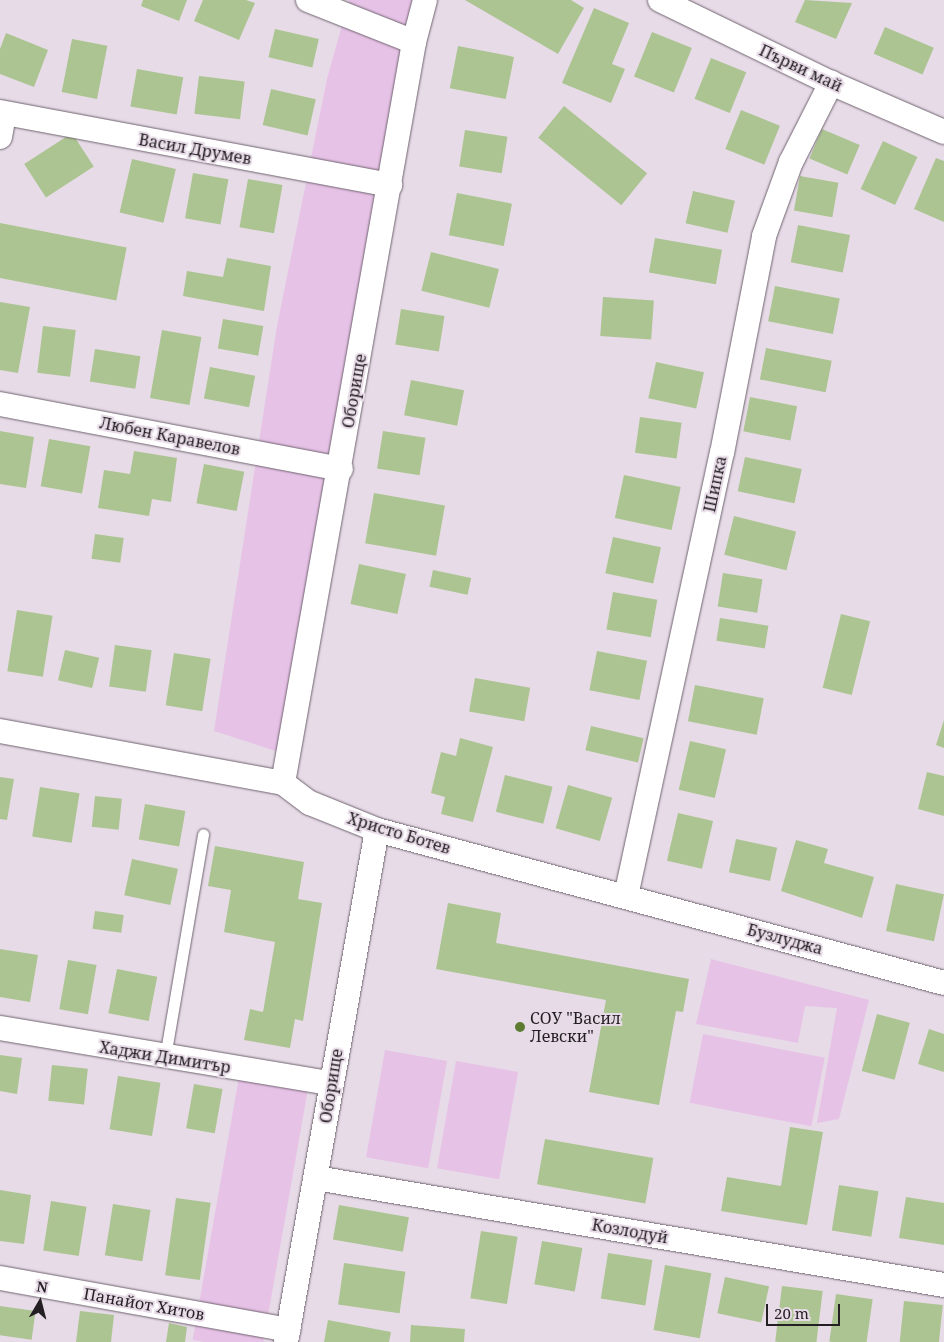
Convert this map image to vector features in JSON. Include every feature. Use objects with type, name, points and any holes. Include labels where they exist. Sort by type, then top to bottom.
[{"type":"street","points":[[308,0],[414,42]]},
{"type":"street","name":"Оборище","points":[[283,783],[414,42],[425,0]]},
{"type":"street","name":"Първи май","points":[[660,0],[831,83],[944,132]]},
{"type":"street","name":"Шипка","points":[[626,896],[722,453],[764,236],[791,162],[831,83]]},
{"type":"street","name":"Васил Друмев","points":[[1,121],[390,185]]},
{"type":"street","name":"Любен Каравелов","points":[[0,404],[340,468]]},
{"type":"street","name":"Христо Ботев","points":[[0,731],[283,783],[310,803],[377,830],[626,896]]},
{"type":"street","name":"Оборище","points":[[287,1336],[316,1178],[330,1083],[377,830]]},
{"type":"street","name":"Бузлуджа","points":[[626,896],[944,983]]},
{"type":"street","name":"Хаджи Димитър","points":[[0,1028],[330,1083]]},
{"type":"street","name":"Козлодуй","points":[[316,1178],[944,1285]]},
{"type":"street","name":"Панайот Хитов","points":[[0,1278],[287,1336]]},
{"type":"lane","points":[[165,1057],[203,834]]},
{"type":"shaded area","points":[[349,0],[430,0],[288,755],[214,731],[277,326],[327,79]]},
{"type":"shaded area","points":[[711,959],[869,1000],[839,1119],[817,1123],[837,1008],[805,1006],[798,1043],[696,1024]]},
{"type":"shaded area","points":[[703,1034],[825,1058],[811,1126],[690,1103]]},
{"type":"shaded area","points":[[385,1050],[447,1061],[428,1168],[366,1157]]},
{"type":"shaded area","points":[[456,1061],[518,1072],[499,1179],[437,1168]]},
{"type":"shaded area","points":[[239,1077],[308,1089],[263,1342],[204,1342],[193,1340]]},
{"type":"building","points":[[143,0],[187,0],[179,21],[141,6]]},
{"type":"building","points":[[203,0],[246,0],[255,3],[239,40],[194,21]]},
{"type":"building","points":[[465,0],[571,0],[584,8],[558,54]]},
{"type":"building","points":[[805,0],[852,3],[836,39],[795,22]]},
{"type":"building","points":[[594,8],[629,23],[612,64],[625,69],[611,103],[562,83]]},
{"type":"building","points":[[885,27],[934,48],[922,74],[874,54]]},
{"type":"building","points":[[275,29],[319,39],[312,67],[268,57]]},
{"type":"building","points":[[652,32],[692,48],[674,93],[634,77]]},
{"type":"building","points":[[6,33],[48,50],[34,87],[0,74],[0,49]]},
{"type":"building","points":[[72,39],[107,46],[97,99],[62,92]]},
{"type":"building","points":[[458,46],[514,57],[506,99],[450,88]]},
{"type":"building","points":[[711,58],[746,72],[730,113],[695,99]]},
{"type":"building","points":[[137,69],[183,77],[177,115],[130,106]]},
{"type":"building","points":[[199,76],[245,82],[240,119],[194,114]]},
{"type":"building","points":[[271,89],[316,99],[307,135],[263,125]]},
{"type":"building","points":[[564,106],[647,173],[621,205],[538,138]]},
{"type":"building","points":[[741,110],[780,126],[764,165],[725,149]]},
{"type":"building","points":[[822,129],[860,145],[847,174],[809,158]]},
{"type":"building","points":[[465,130],[507,137],[502,173],[459,167]]},
{"type":"building","points":[[72,133],[94,167],[46,198],[24,164]]},
{"type":"building","points":[[883,141],[917,157],[895,205],[861,189]]},
{"type":"building","points":[[936,158],[944,161],[944,222],[914,209]]},
{"type":"building","points":[[132,159],[176,169],[163,223],[120,213]]},
{"type":"building","points":[[193,173],[228,179],[220,225],[185,218]]},
{"type":"building","points":[[800,176],[838,183],[832,217],[794,210]]},
{"type":"building","points":[[248,179],[282,185],[274,233],[239,227]]},
{"type":"building","points":[[693,191],[735,201],[727,233],[686,223]]},
{"type":"building","points":[[457,193],[512,204],[504,246],[449,235]]},
{"type":"building","points":[[0,223],[127,248],[116,301],[0,278]]},
{"type":"building","points":[[798,225],[850,235],[843,272],[791,262]]},
{"type":"building","points":[[655,238],[722,250],[716,284],[649,272]]},
{"type":"building","points":[[431,252],[499,269],[489,308],[421,291]]},
{"type":"building","points":[[227,258],[271,266],[264,311],[183,296],[187,271],[223,277]]},
{"type":"building","points":[[775,286],[840,299],[833,334],[768,321]]},
{"type":"building","points":[[603,297],[654,301],[651,339],[600,336]]},
{"type":"building","points":[[0,302],[30,307],[18,373],[0,370]]},
{"type":"building","points":[[401,309],[444,316],[439,351],[395,345]]},
{"type":"building","points":[[223,319],[263,326],[258,356],[218,349]]},
{"type":"building","points":[[43,326],[76,330],[70,377],[37,373]]},
{"type":"building","points":[[162,330],[201,337],[189,405],[150,398]]},
{"type":"building","points":[[766,348],[832,361],[826,392],[760,379]]},
{"type":"building","points":[[95,349],[140,356],[135,389],[90,382]]},
{"type":"building","points":[[656,362],[704,372],[696,408],[648,398]]},
{"type":"building","points":[[210,367],[255,376],[249,407],[204,398]]},
{"type":"building","points":[[411,380],[464,390],[457,426],[404,415]]},
{"type":"building","points":[[750,397],[797,406],[790,441],[743,431]]},
{"type":"building","points":[[640,417],[682,423],[677,458],[635,453]]},
{"type":"building","points":[[0,431],[34,437],[26,488],[0,484]]},
{"type":"building","points":[[383,431],[425,438],[420,475],[377,469]]},
{"type":"building","points":[[49,439],[90,446],[82,494],[41,486]]},
{"type":"building","points":[[134,451],[177,458],[171,502],[152,499],[149,516],[98,508],[104,470],[130,474]]},
{"type":"building","points":[[745,457],[802,469],[794,503],[738,491]]},
{"type":"building","points":[[204,464],[244,472],[237,511],[196,503]]},
{"type":"building","points":[[624,475],[681,487],[672,530],[615,518]]},
{"type":"building","points":[[374,493],[445,506],[436,556],[365,543]]},
{"type":"building","points":[[734,516],[796,531],[786,570],[724,555]]},
{"type":"building","points":[[95,534],[124,538],[120,563],[92,559]]},
{"type":"building","points":[[613,537],[661,547],[653,583],[605,573]]},
{"type":"building","points":[[359,564],[406,574],[397,614],[350,604]]},
{"type":"building","points":[[433,570],[471,578],[468,595],[429,587]]},
{"type":"building","points":[[723,573],[763,579],[757,613],[718,607]]},
{"type":"building","points":[[613,592],[657,600],[651,637],[606,629]]},
{"type":"building","points":[[17,610],[53,616],[43,677],[7,671]]},
{"type":"building","points":[[841,614],[870,621],[852,695],[823,688]]},
{"type":"building","points":[[720,618],[768,626],[765,648],[716,641]]},
{"type":"building","points":[[115,645],[152,650],[146,692],[109,687]]},
{"type":"building","points":[[65,650],[99,658],[92,688],[58,680]]},
{"type":"building","points":[[597,651],[647,661],[639,700],[589,690]]},
{"type":"building","points":[[174,653],[211,659],[202,711],[166,705]]},
{"type":"building","points":[[475,678],[530,688],[524,721],[469,711]]},
{"type":"building","points":[[695,685],[764,698],[757,735],[688,721]]},
{"type":"building","points":[[944,720],[944,748],[936,745]]},
{"type":"building","points":[[591,726],[644,738],[638,763],[585,750]]},
{"type":"building","points":[[460,738],[493,747],[473,822],[441,814],[445,797],[431,793],[441,752],[456,756]]},
{"type":"building","points":[[690,741],[726,749],[715,798],[679,790]]},
{"type":"building","points":[[927,772],[944,776],[944,816],[918,809]]},
{"type":"building","points":[[505,775],[553,787],[543,824],[496,812]]},
{"type":"building","points":[[0,777],[14,779],[7,820],[0,819]]},
{"type":"building","points":[[568,785],[612,798],[600,841],[556,828]]},
{"type":"building","points":[[40,787],[80,793],[72,843],[32,836]]},
{"type":"building","points":[[95,796],[122,799],[119,830],[92,827]]},
{"type":"building","points":[[145,804],[185,811],[179,847],[139,839]]},
{"type":"building","points":[[678,813],[713,821],[702,869],[667,861]]},
{"type":"building","points":[[736,839],[777,848],[770,881],[729,872]]},
{"type":"building","points":[[796,840],[828,849],[824,863],[874,877],[862,918],[781,891]]},
{"type":"building","points":[[215,846],[304,862],[298,899],[322,903],[303,1021],[295,1019],[290,1048],[244,1040],[250,1009],[263,1012],[275,942],[224,932],[231,890],[208,886]]},
{"type":"building","points":[[132,859],[178,869],[170,905],[124,895]]},
{"type":"building","points":[[896,884],[944,894],[934,941],[886,931]]},
{"type":"building","points":[[448,903],[501,913],[496,943],[689,979],[683,1012],[676,1011],[659,1105],[589,1092],[606,1000],[436,969]]},
{"type":"building","points":[[95,911],[124,915],[121,933],[92,929]]},
{"type":"building","points":[[0,949],[38,955],[30,1002],[0,997]]},
{"type":"building","points":[[68,960],[97,965],[88,1014],[59,1009]]},
{"type":"building","points":[[117,969],[157,977],[149,1021],[108,1013]]},
{"type":"building","points":[[877,1014],[910,1023],[895,1080],[862,1071]]},
{"type":"building","points":[[929,1029],[944,1034],[944,1072],[918,1064]]},
{"type":"building","points":[[0,1055],[22,1058],[17,1094],[0,1091]]},
{"type":"building","points":[[52,1065],[88,1069],[84,1105],[48,1101]]},
{"type":"building","points":[[118,1076],[160,1083],[152,1136],[110,1129]]},
{"type":"building","points":[[194,1084],[223,1089],[215,1133],[186,1128]]},
{"type":"building","points":[[790,1127],[823,1132],[807,1225],[721,1211],[727,1177],[781,1186]]},
{"type":"building","points":[[545,1139],[653,1158],[645,1203],[537,1184]]},
{"type":"building","points":[[839,1185],[879,1191],[871,1237],[832,1230]]},
{"type":"building","points":[[0,1190],[31,1195],[24,1244],[0,1241]]},
{"type":"building","points":[[906,1197],[944,1203],[944,1245],[899,1238]]},
{"type":"building","points":[[176,1198],[211,1203],[200,1280],[165,1275]]},
{"type":"building","points":[[51,1201],[87,1207],[79,1256],[43,1250]]},
{"type":"building","points":[[113,1204],[151,1210],[142,1261],[105,1255]]},
{"type":"building","points":[[339,1205],[409,1217],[403,1252],[333,1239]]},
{"type":"building","points":[[481,1231],[518,1237],[507,1304],[470,1298]]},
{"type":"building","points":[[542,1241],[582,1248],[575,1291],[534,1284]]},
{"type":"building","points":[[608,1253],[652,1260],[645,1305],[601,1298]]},
{"type":"building","points":[[344,1263],[405,1272],[400,1313],[338,1305]]},
{"type":"building","points":[[665,1265],[711,1273],[700,1338],[654,1330]]},
{"type":"building","points":[[725,1277],[769,1286],[761,1323],[717,1313]]},
{"type":"building","points":[[782,1286],[823,1291],[816,1342],[775,1342]]},
{"type":"building","points":[[836,1294],[873,1299],[867,1342],[829,1342]]},
{"type":"building","points":[[904,1301],[943,1305],[939,1342],[900,1342]]},
{"type":"building","points":[[0,1306],[36,1311],[32,1340],[0,1335]]},
{"type":"building","points":[[80,1311],[114,1315],[111,1342],[76,1342]]},
{"type":"building","points":[[328,1320],[391,1332],[389,1342],[324,1342]]},
{"type":"building","points":[[169,1323],[187,1327],[185,1342],[166,1342]]},
{"type":"building","points":[[411,1325],[465,1329],[464,1342],[410,1342]]},
{"type":"place","name":"СОУ \"Васил Левски\"","points":[[520,1027]]}]
